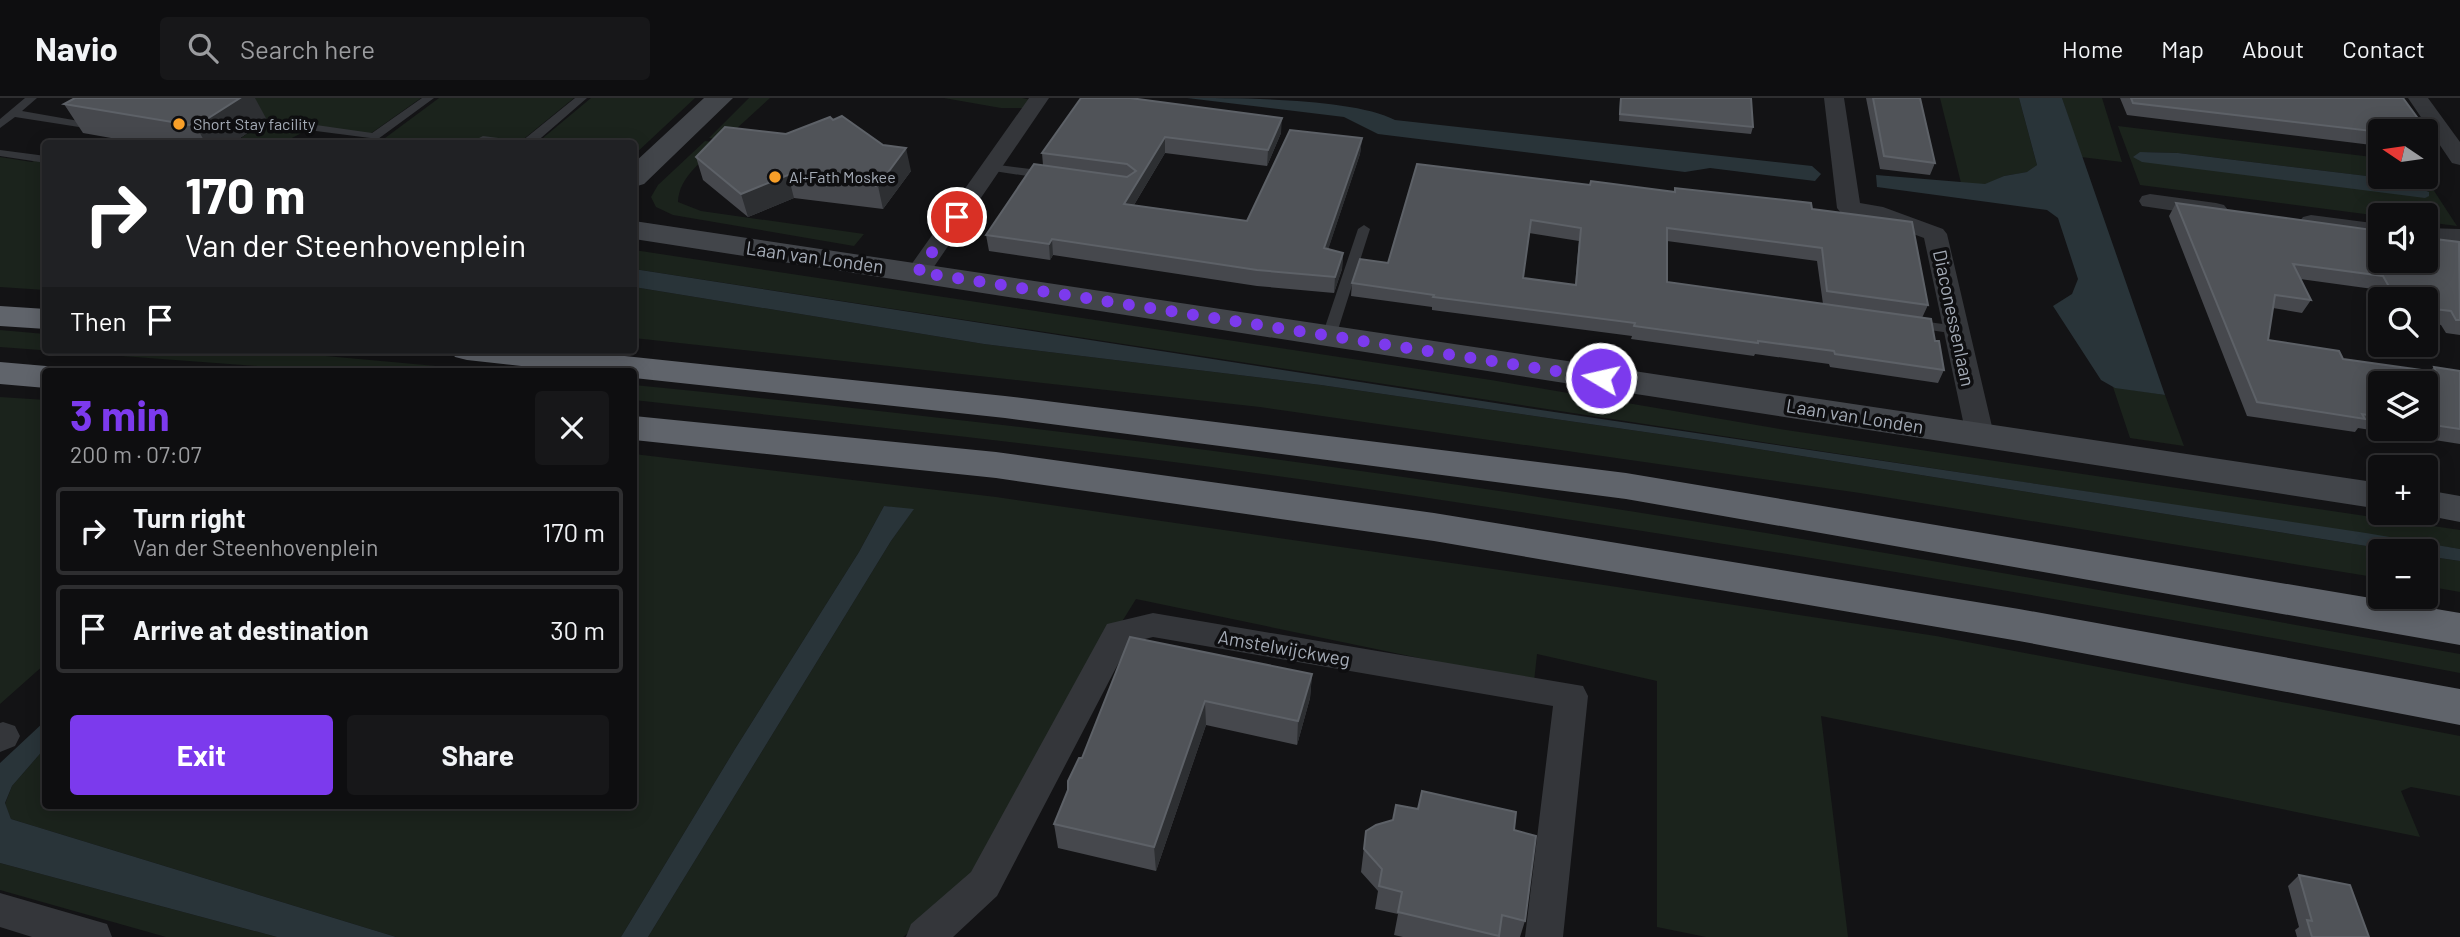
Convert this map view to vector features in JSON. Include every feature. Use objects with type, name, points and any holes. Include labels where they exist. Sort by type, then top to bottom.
[{"type":"highway","points":[[0,316],[42,319]]},
{"type":"highway","points":[[505,354],[1006,407],[1626,486],[2460,629]]},
{"type":"highway","points":[[0,373],[42,377]]},
{"type":"highway","points":[[637,428],[996,465],[1434,527],[2019,625],[2460,707]]},
{"type":"street","points":[[637,175],[720,98]]},
{"type":"street","points":[[918,272],[1039,98]]},
{"type":"street","name":"Diaconessenlaan","points":[[1834,98],[1849,208],[1875,212],[1935,234],[1980,435]]},
{"type":"street","points":[[2418,98],[2460,158]]},
{"type":"street","points":[[2150,201],[2238,213]]},
{"type":"street","points":[[2287,219],[2368,229]]},
{"type":"street","name":"Laan van Londen","points":[[637,230],[2368,494]]},
{"type":"street","points":[[2438,235],[2460,236]]},
{"type":"street","points":[[2438,505],[2460,509]]},
{"type":"street","name":"Amstelwijckweg","points":[[925,937],[984,884],[1118,633],[1153,625],[1571,696],[1544,937]]},
{"type":"street","points":[[0,910],[93,937]]},
{"type":"lane","points":[[0,125],[32,98]]},
{"type":"lane","points":[[316,128],[374,137],[429,98]]},
{"type":"lane","points":[[531,140],[582,98]]},
{"type":"lane","points":[[13,113],[79,124]]},
{"type":"lane","points":[[483,139],[490,140]]},
{"type":"lane","points":[[0,153],[42,159]]},
{"type":"lane","points":[[991,168],[1065,178]]},
{"type":"lane","points":[[1329,336],[1364,229]]},
{"type":"lane","points":[[1902,322],[1956,330]]},
{"type":"shaded area","points":[[179,98],[421,98],[370,134],[315,126],[290,139],[297,140],[238,140],[266,120]]},
{"type":"shaded area","points":[[439,98],[574,98],[522,140],[382,140]]},
{"type":"shaded area","points":[[591,98],[695,98],[637,152],[637,140],[541,140]]},
{"type":"shaded area","points":[[749,98],[770,98],[724,140],[709,138]]},
{"type":"shaded area","points":[[944,98],[1031,100],[1025,108],[1001,108]]},
{"type":"shaded area","points":[[1187,98],[1325,103],[1352,107],[1395,120],[1812,166],[1821,174],[1815,181],[1710,168],[1685,172],[1378,134],[1344,117]]},
{"type":"shaded area","points":[[1940,98],[2019,98],[2037,165],[2028,172],[2004,176],[1985,185],[1961,183]]},
{"type":"shaded area","points":[[2019,98],[2062,98],[2165,395],[2115,388],[2101,380],[2053,306],[2072,294],[2078,279],[2058,218],[2047,210],[1877,187],[1876,175],[1985,184],[2004,176],[2027,172],[2037,165]]},
{"type":"shaded area","points":[[2062,98],[2102,98],[2122,162],[2081,157]]},
{"type":"shaded area","points":[[2118,126],[2368,157],[2368,176],[2178,153],[2141,152],[2368,184],[2368,189],[2429,192],[2422,189],[2433,189],[2457,226],[2438,224],[2438,203],[2368,203],[2368,214],[2140,185]]},
{"type":"shaded area","points":[[705,141],[721,143],[688,176],[679,193],[678,202],[701,211],[864,234],[854,246],[673,215],[656,207],[651,197],[658,185]]},
{"type":"shaded area","points":[[2140,152],[2178,153],[2368,176],[2368,189],[2422,189],[2429,192],[2429,196],[2425,198],[2142,162],[2133,157]]},
{"type":"shaded area","points":[[42,156],[42,290],[0,287],[0,157],[32,162]]},
{"type":"shaded area","points":[[637,250],[1491,380],[1786,430],[2368,516],[2368,525],[2426,525],[2460,530],[2460,549],[2438,546],[2438,539],[2395,539],[637,269]]},
{"type":"shaded area","points":[[637,269],[1508,405],[2401,539],[2368,539],[2368,546],[1714,442],[1321,385],[984,344],[637,287]]},
{"type":"shaded area","points":[[637,287],[984,344],[1321,385],[1714,442],[2368,546],[2368,576],[1860,493],[1260,407],[637,338]]},
{"type":"shaded area","points":[[0,330],[42,334],[42,350],[0,347]]},
{"type":"shaded area","points":[[95,354],[304,354],[458,368],[284,368]]},
{"type":"shaded area","points":[[637,385],[1113,438],[1472,487],[1700,522],[2460,654],[2460,673],[1740,546],[1306,480],[970,437],[637,400]]},
{"type":"shaded area","points":[[2113,387],[2165,395],[2184,446],[2130,438]]},
{"type":"shaded area","points":[[0,397],[42,400],[42,667],[0,704]]},
{"type":"shaded area","points":[[637,454],[996,497],[1936,636],[2460,736],[2460,796],[2411,787],[2401,791],[2420,837],[1821,716],[1848,937],[1706,937],[1657,927],[1657,681],[1537,654],[1534,682],[1136,599],[1068,709],[968,885],[903,937],[648,937],[891,541],[913,510],[884,506],[859,552],[621,937],[396,937],[11,819],[5,804],[12,786],[42,751],[42,809],[637,809]]},
{"type":"shaded area","points":[[884,506],[914,509],[891,541],[648,937],[621,937],[859,552]]},
{"type":"shaded area","points":[[2438,545],[2460,549],[2460,561],[2438,558]]},
{"type":"shaded area","points":[[2438,558],[2460,561],[2460,592],[2438,588]]},
{"type":"shaded area","points":[[42,724],[42,751],[12,786],[5,803],[11,819],[396,937],[277,937],[0,863],[0,763]]},
{"type":"shaded area","points":[[0,863],[277,937],[166,937],[0,890]]},
{"type":"building","points":[[75,98],[240,98],[196,126],[64,104]]},
{"type":"building","points":[[1081,98],[1130,98],[1282,118],[1268,150],[1165,137],[1124,204],[1247,221],[1290,130],[1362,138],[1324,248],[1343,253],[1335,277],[1257,270],[1052,239],[1049,244],[986,235],[1034,164],[1127,177],[1136,171],[1127,164],[1042,153]]},
{"type":"building","points":[[1621,98],[1751,98],[1753,127],[1620,114]]},
{"type":"building","points":[[1873,98],[1920,98],[1935,163],[1884,156]]},
{"type":"building","points":[[2131,98],[2403,98],[2418,119],[2368,119],[2368,131],[2133,103]]},
{"type":"building","points":[[842,116],[883,145],[906,148],[878,186],[788,175],[741,194],[696,157],[725,127],[786,134],[830,117],[833,120]]},
{"type":"building","points":[[1417,164],[1590,185],[1591,181],[1675,192],[1675,188],[1811,203],[1812,209],[1912,222],[1928,305],[1827,291],[1822,248],[1667,228],[1667,282],[1931,319],[1935,341],[1939,341],[1944,370],[1835,354],[1834,351],[1634,326],[1635,323],[1433,297],[1434,295],[1352,283],[1360,259],[1388,263]],"holes":[[[1531,220],[1581,228],[1576,285],[1523,278]]]},
{"type":"building","points":[[2176,203],[2368,229],[2368,273],[2438,273],[2438,239],[2459,242],[2460,320],[2456,320],[2451,311],[2438,309],[2438,287],[2389,287],[2383,276],[2293,264],[2311,300],[2275,295],[2268,340],[2339,351],[2343,359],[2429,371],[2368,371],[2368,415],[2362,414],[2365,419],[2257,402]]},
{"type":"building","points":[[2434,367],[2460,371],[2460,429],[2438,426],[2438,371]]},
{"type":"building","points":[[1130,637],[1312,674],[1298,721],[1205,701],[1154,847],[1054,824],[1068,790],[1068,781],[1079,758],[1082,758]]},
{"type":"building","points":[[1422,791],[1516,812],[1514,830],[1536,836],[1525,921],[1502,915],[1499,936],[1398,912],[1402,892],[1379,886],[1382,869],[1364,849],[1366,831],[1393,820],[1396,805],[1418,809]]},
{"type":"building","points":[[2299,875],[2350,885],[2369,937],[2312,937],[2307,920],[2312,921]]},
{"type":"place","name":"Short Stay facility","points":[[179,124]]},
{"type":"place","name":"Al-Fath Moskee","points":[[775,177]]},
{"type":"route","points":[[957,217],[918,272],[1601,378]]}]
